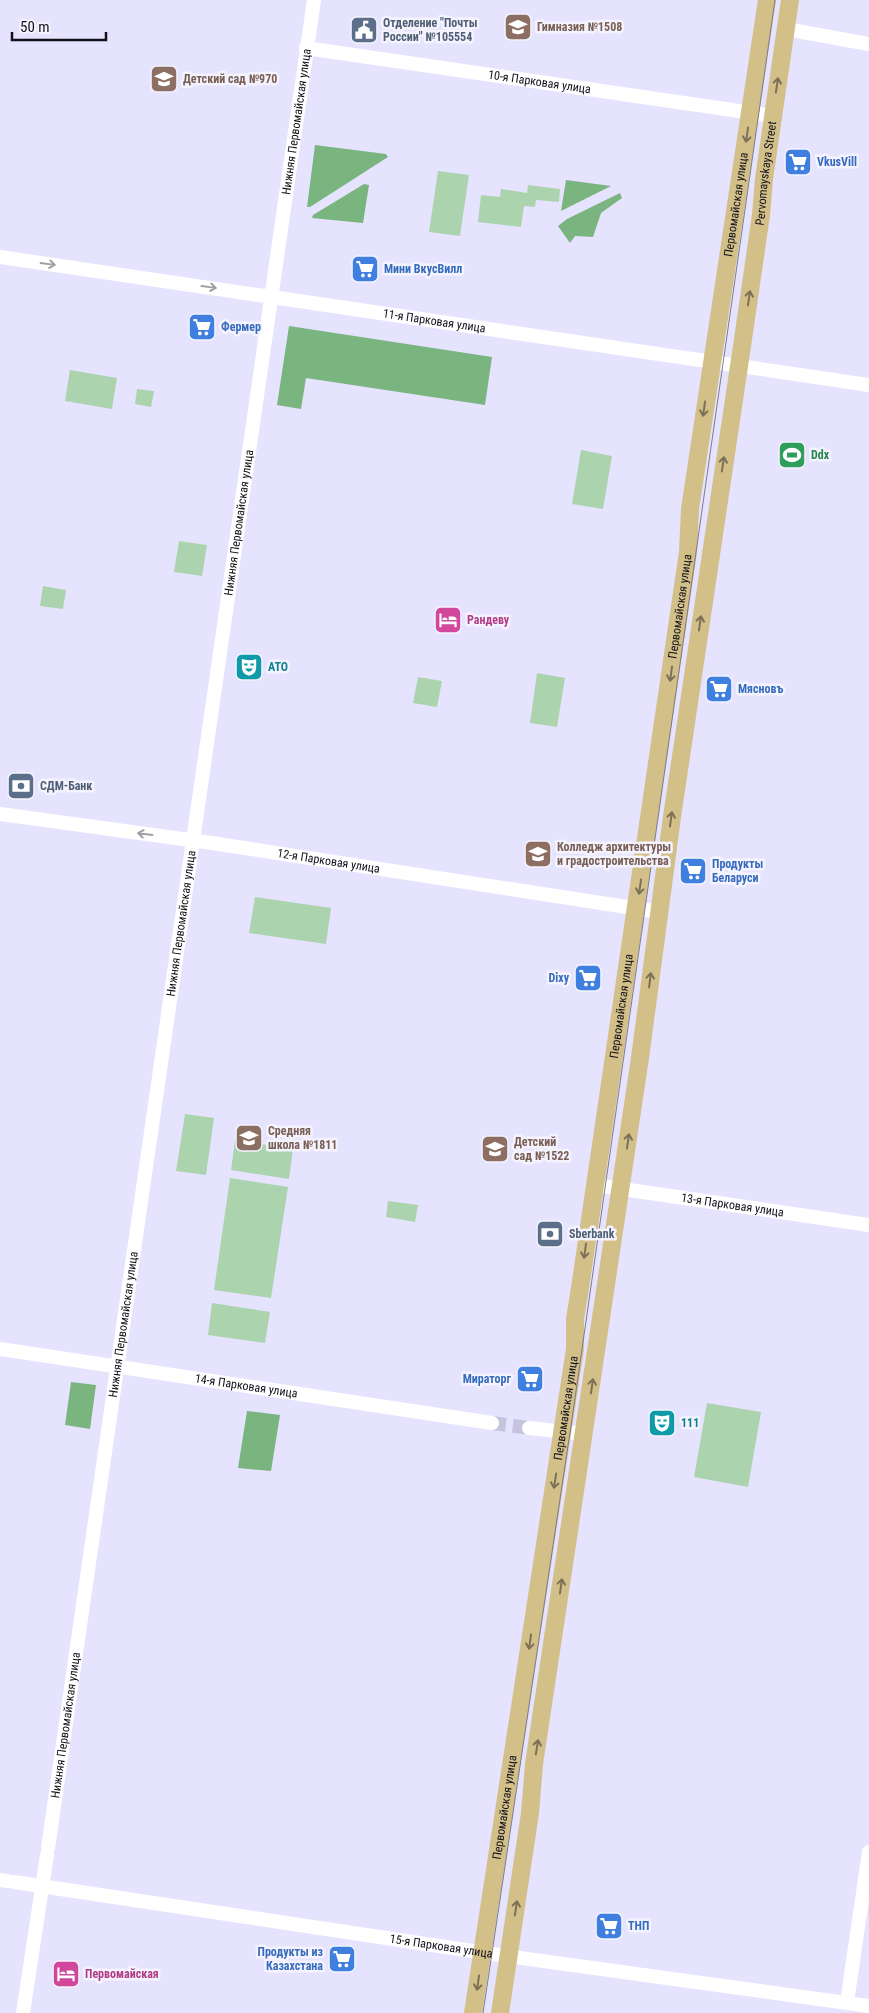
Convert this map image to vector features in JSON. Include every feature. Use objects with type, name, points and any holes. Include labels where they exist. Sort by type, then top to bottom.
[{"type":"main road","name":"Первомайская улица","points":[[473,2013],[563,1432],[575,1349],[575,1319],[688,552],[690,509],[767,0]]},
{"type":"main road","name":"Pervomayskaya Street","points":[[739,364],[790,0]]},
{"type":"main road","name":"Первомайская улица","points":[[500,2013],[531,1804],[534,1764],[585,1434],[739,364]]},
{"type":"street","name":"Нижняя Первомайская улица","points":[[23,2013],[48,1852],[314,0]]},
{"type":"street","points":[[786,29],[869,44]]},
{"type":"street","name":"10-я Парковая улица","points":[[306,48],[773,116]]},
{"type":"street","name":"11-я Парковая улица","points":[[0,257],[712,360],[869,385]]},
{"type":"street","name":"12-я Парковая улица","points":[[0,814],[194,840],[659,912]]},
{"type":"street","name":"13-я Парковая улица","points":[[595,1186],[869,1225]]},
{"type":"street","name":"14-я Парковая улица","points":[[0,1349],[492,1423]]},
{"type":"street","points":[[530,1428],[585,1434]]},
{"type":"street","points":[[847,2002],[869,1852]]},
{"type":"street","name":"15-я Парковая улица","points":[[7,1881],[509,1956],[869,2006]]},
{"type":"green space","points":[[315,145],[386,154],[388,157],[310,207],[307,207]]},
{"type":"green space","points":[[438,171],[469,175],[460,236],[429,232]]},
{"type":"green space","points":[[566,180],[611,186],[561,211]]},
{"type":"green space","points":[[364,184],[369,185],[363,223],[312,218],[313,215]]},
{"type":"green space","points":[[528,185],[560,189],[559,202],[536,200],[535,207],[524,206],[521,227],[478,222],[481,195],[500,197],[501,189],[527,193]]},
{"type":"green space","points":[[620,193],[622,198],[601,213],[593,237],[575,236],[570,243],[558,226],[567,219]]},
{"type":"green space","points":[[289,326],[492,357],[485,405],[306,378],[301,409],[277,405]]},
{"type":"green space","points":[[70,370],[117,378],[112,409],[65,401]]},
{"type":"green space","points":[[137,389],[154,391],[151,407],[135,404]]},
{"type":"green space","points":[[581,450],[612,456],[603,509],[572,504]]},
{"type":"green space","points":[[179,541],[207,545],[202,576],[174,572]]},
{"type":"green space","points":[[43,586],[66,590],[63,609],[40,606]]},
{"type":"green space","points":[[537,673],[565,678],[557,727],[530,723]]},
{"type":"green space","points":[[418,677],[442,681],[437,707],[413,703]]},
{"type":"green space","points":[[255,897],[331,908],[326,944],[249,933]]},
{"type":"green space","points":[[185,1114],[214,1118],[206,1175],[176,1171]]},
{"type":"green space","points":[[235,1140],[293,1149],[289,1179],[231,1170]]},
{"type":"green space","points":[[230,1178],[288,1187],[271,1298],[214,1290]]},
{"type":"green space","points":[[388,1201],[418,1205],[415,1222],[386,1217]]},
{"type":"green space","points":[[212,1303],[270,1312],[265,1343],[208,1335]]},
{"type":"green space","points":[[71,1382],[96,1385],[90,1429],[65,1425]]},
{"type":"green space","points":[[707,1403],[761,1412],[748,1487],[694,1477]]},
{"type":"green space","points":[[247,1411],[280,1415],[271,1471],[238,1468]]},
{"type":"tunnel","points":[[492,1423],[529,1428]]},
{"type":"tram line","points":[[483,2013],[572,1419],[775,0]]},
{"type":"place","name":"Гимназия №1508","points":[[518,27]]},
{"type":"place","name":"Отделение \"Почты России\" №105554","points":[[364,30]]},
{"type":"place","name":"Детский сад №970","points":[[164,79]]},
{"type":"place","name":"VkusVill","points":[[798,162]]},
{"type":"place","name":"Мини ВкусВилл","points":[[365,269]]},
{"type":"place","name":"Фермер","points":[[202,327]]},
{"type":"place","name":"Ddx","points":[[792,455]]},
{"type":"place","name":"Рандеву","points":[[448,620]]},
{"type":"place","name":"АТО","points":[[249,667]]},
{"type":"place","name":"Мясновъ","points":[[719,689]]},
{"type":"place","name":"СДМ-Банк","points":[[21,786]]},
{"type":"place","name":"Колледж архитектуры и градостроительства","points":[[538,854]]},
{"type":"place","name":"Продукты Беларуси","points":[[693,871]]},
{"type":"place","name":"Dixy","points":[[588,978]]},
{"type":"place","name":"Средняя школа №1811","points":[[249,1138]]},
{"type":"place","name":"Детский сад №1522","points":[[495,1149]]},
{"type":"place","name":"Sberbank","points":[[550,1234]]},
{"type":"place","name":"Мираторг","points":[[530,1379]]},
{"type":"place","name":"111","points":[[662,1423]]},
{"type":"place","name":"ТНП","points":[[609,1926]]},
{"type":"place","name":"Продукты из Казахстана","points":[[342,1959]]},
{"type":"place","name":"Первомайская","points":[[66,1974]]}]
